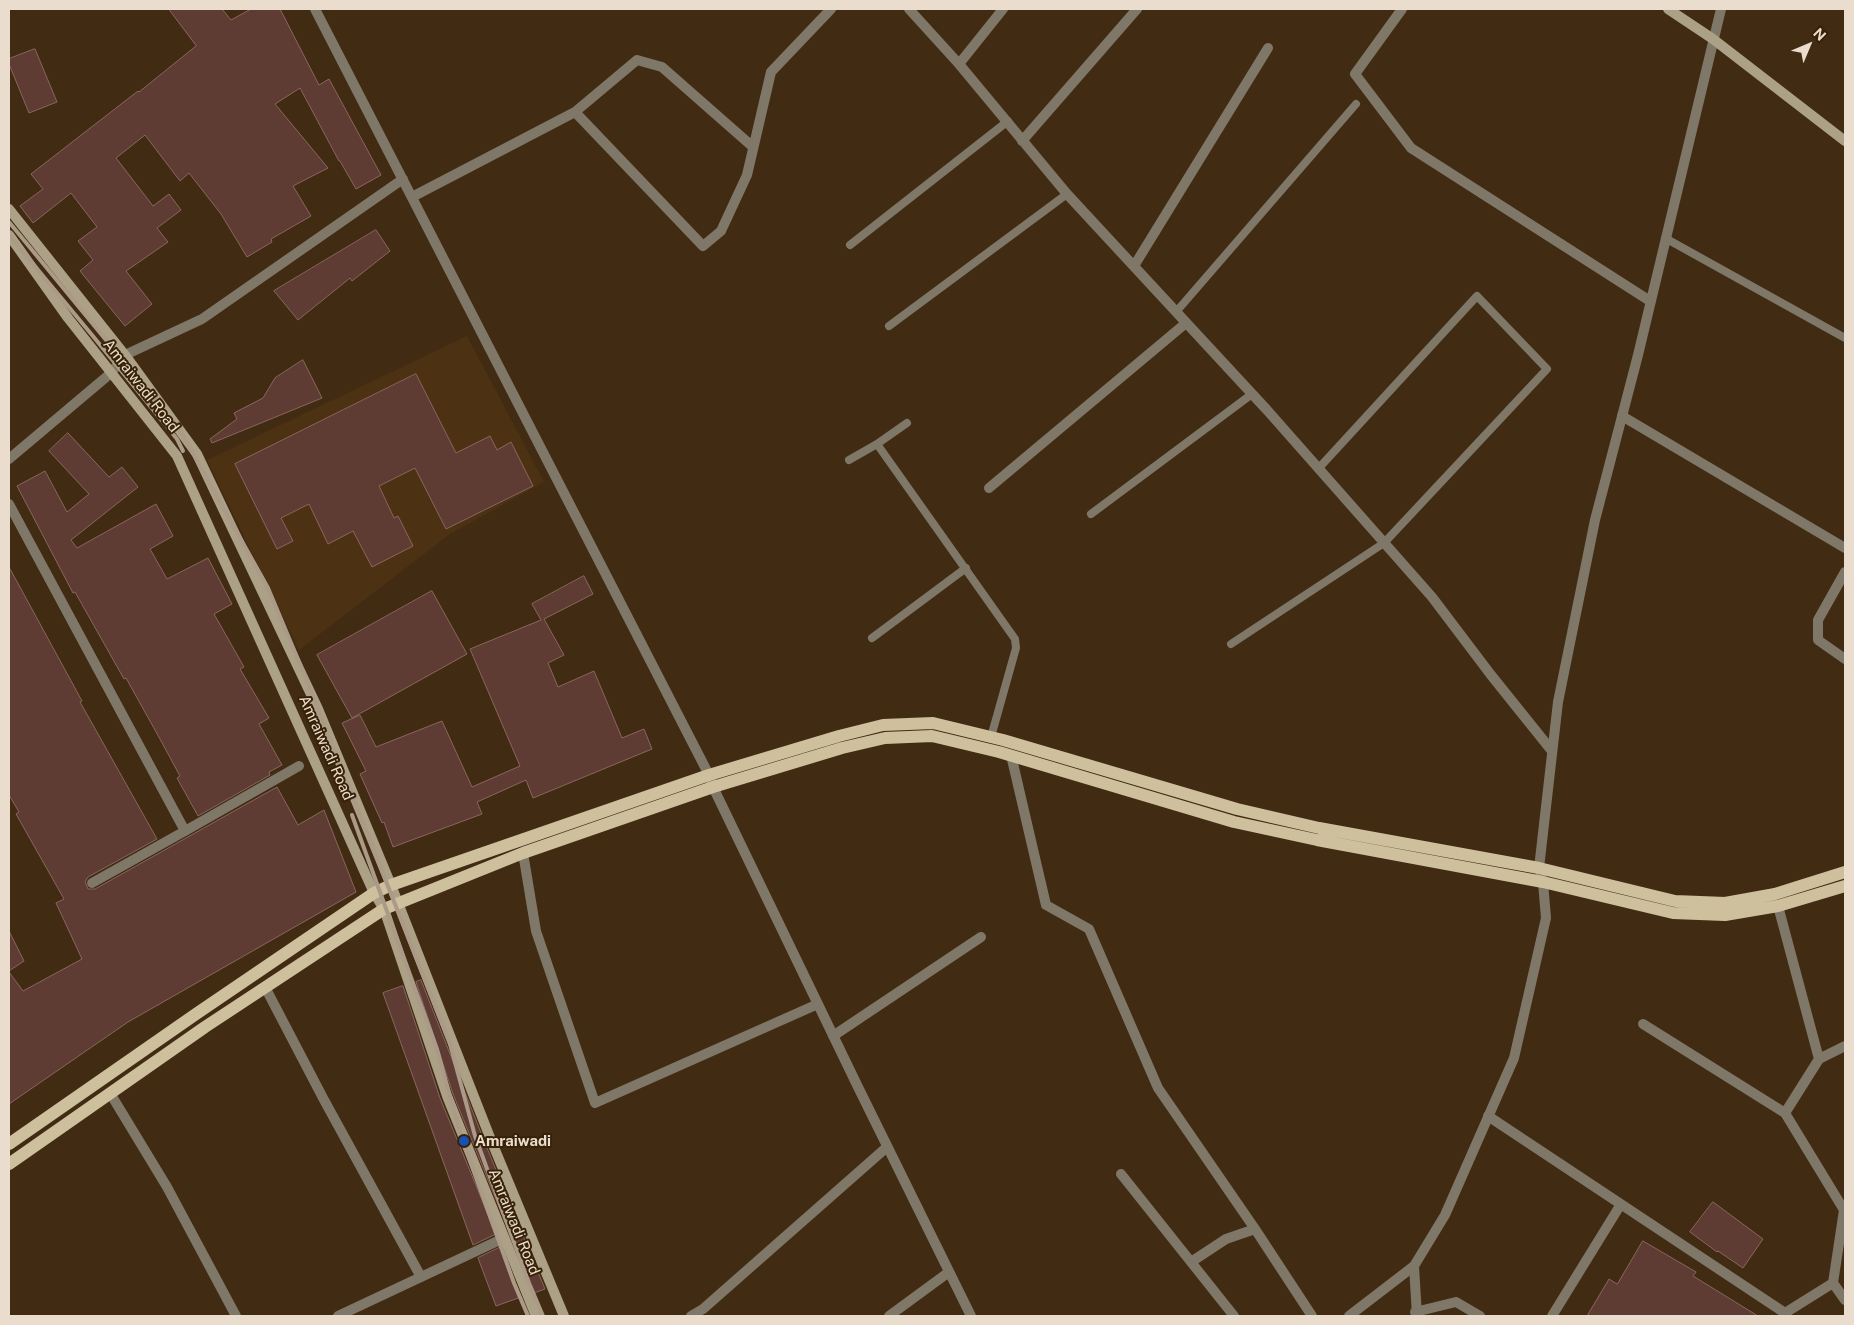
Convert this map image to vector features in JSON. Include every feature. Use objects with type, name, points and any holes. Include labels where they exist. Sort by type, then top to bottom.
[{"type":"main road","points":[[1668,9],[1713,39],[1845,141]]},
{"type":"main road","points":[[9,209],[125,355],[197,454],[318,709],[391,884],[491,1140],[564,1316]]},
{"type":"main road","name":"Amraiwadi Road","points":[[9,235],[68,318],[178,456],[374,893],[384,909],[447,1096],[536,1316]]},
{"type":"main road","points":[[9,1144],[196,1014],[374,893],[391,884],[711,781],[839,736],[883,725],[933,723],[991,737],[1237,810],[1319,828],[1539,868],[1675,901],[1724,903],[1775,894],[1845,872]]},
{"type":"main road","points":[[9,1164],[204,1027],[384,909],[711,781],[885,738],[932,736],[1011,755],[1234,822],[1317,840],[1544,882],[1674,913],[1726,916],[1778,906],[1845,886]]},
{"type":"street","points":[[315,9],[711,781],[833,1036],[971,1316]]},
{"type":"street","points":[[574,112],[703,246],[721,231],[747,175],[771,72],[831,9]]},
{"type":"street","points":[[909,9],[1008,121],[1022,141],[1067,194],[1252,394],[1432,596],[1491,675],[1552,751]]},
{"type":"street","points":[[959,64],[1003,9]]},
{"type":"street","points":[[1022,141],[1137,9]]},
{"type":"street","points":[[1402,9],[1355,74],[1411,148],[1650,302]]},
{"type":"street","points":[[1349,1316],[1414,1266],[1445,1215],[1514,1058],[1546,918],[1544,882],[1539,868],[1558,702],[1595,520],[1721,9]]},
{"type":"street","points":[[1134,266],[1268,48]]},
{"type":"street","points":[[412,197],[574,112],[637,60],[662,67],[753,147]]},
{"type":"street","points":[[9,459],[111,373],[125,355],[202,319],[403,179]]},
{"type":"street","points":[[989,488],[1186,323]]},
{"type":"street","points":[[1622,416],[1845,548]]},
{"type":"street","points":[[9,504],[184,831]]},
{"type":"street","points":[[1845,572],[1818,620],[1818,640],[1845,659]]},
{"type":"street","points":[[1011,755],[1046,905],[1089,929],[1158,1088],[1312,1316]]},
{"type":"street","points":[[92,883],[299,766]]},
{"type":"street","points":[[523,853],[536,931],[595,1104],[818,1004]]},
{"type":"street","points":[[1778,906],[1819,1059]]},
{"type":"street","points":[[833,1036],[981,937]]},
{"type":"street","points":[[265,987],[421,1277]]},
{"type":"street","points":[[1643,1024],[1785,1113],[1844,1210],[1833,1283],[1845,1300]]},
{"type":"street","points":[[1785,1113],[1819,1059],[1845,1046]]},
{"type":"street","points":[[110,1093],[168,1187],[236,1316]]},
{"type":"street","points":[[1488,1116],[1783,1314],[1833,1283]]},
{"type":"street","points":[[691,1316],[703,1309],[887,1147]]},
{"type":"street","points":[[1121,1174],[1234,1316]]},
{"type":"street","points":[[1552,1316],[1621,1204]]},
{"type":"street","points":[[1191,1262],[1226,1239],[1255,1229]]},
{"type":"street","points":[[338,1316],[504,1238]]},
{"type":"street","points":[[1414,1266],[1416,1314],[1456,1302],[1480,1316]]},
{"type":"street","points":[[889,1316],[949,1272]]},
{"type":"lane","points":[[1176,312],[1356,104]]},
{"type":"lane","points":[[850,245],[1008,121]]},
{"type":"lane","points":[[889,326],[1067,194]]},
{"type":"lane","points":[[1666,238],[1845,338]]},
{"type":"lane","points":[[1231,644],[1384,543],[1547,369],[1478,296],[1318,469]]},
{"type":"lane","points":[[1090,514],[1252,394]]},
{"type":"lane","points":[[849,460],[877,444],[906,423]]},
{"type":"lane","points":[[877,444],[1015,639],[1016,648],[991,737]]},
{"type":"lane","points":[[872,638],[966,568]]},
{"type":"shaded area","points":[[467,336],[544,482],[450,534],[299,650],[207,460]]},
{"type":"building","points":[[169,9],[222,9],[231,20],[251,9],[280,9],[319,85],[329,79],[381,175],[356,189],[300,88],[275,104],[328,168],[293,186],[311,216],[271,239],[272,242],[247,257],[221,214],[189,173],[180,181],[145,135],[116,158],[153,206],[169,194],[181,210],[157,228],[168,242],[126,271],[152,304],[125,326],[80,271],[93,260],[78,241],[97,227],[71,193],[33,223],[20,206],[43,189],[31,174],[196,46]]},
{"type":"building","points":[[35,49],[57,102],[29,113],[9,64],[9,59]]},
{"type":"building","points":[[376,230],[390,251],[352,281],[350,278],[298,320],[274,291]]},
{"type":"building","points":[[303,360],[322,398],[212,443],[210,439],[237,419],[234,413],[263,398],[275,378]]},
{"type":"building","points":[[416,374],[456,453],[490,436],[497,450],[511,442],[533,486],[446,529],[415,468],[379,486],[394,518],[398,516],[413,546],[372,567],[353,531],[328,544],[309,504],[281,518],[293,541],[277,549],[235,464]]},
{"type":"building","points":[[68,433],[109,477],[122,467],[138,487],[71,540],[77,548],[156,504],[173,536],[150,549],[167,579],[208,558],[232,604],[214,614],[244,667],[240,669],[269,718],[259,724],[282,765],[269,772],[270,775],[198,816],[177,778],[180,776],[160,739],[75,592],[73,593],[17,486],[45,471],[67,512],[89,494],[49,451]]},
{"type":"building","points":[[9,567],[82,701],[80,702],[157,839],[88,877],[85,882],[88,889],[95,889],[277,787],[298,825],[324,810],[356,892],[128,1022],[9,1104],[9,972],[23,991],[82,959],[56,903],[64,899],[16,814],[19,812],[9,795]]},
{"type":"building","points":[[584,576],[593,594],[544,619],[564,655],[548,663],[558,687],[594,671],[622,738],[644,729],[652,749],[533,798],[526,780],[477,802],[482,814],[393,847],[384,822],[382,823],[360,774],[366,771],[342,723],[360,715],[376,747],[442,721],[472,787],[520,766],[470,649],[541,620],[532,604]]},
{"type":"building","points":[[432,591],[467,654],[352,718],[317,655]]},
{"type":"building","points":[[9,931],[24,961],[9,971]]},
{"type":"building","points":[[421,980],[545,1289],[534,1293],[453,1094],[416,982]]},
{"type":"building","points":[[403,986],[440,1098],[496,1234],[473,1245],[383,993]]},
{"type":"building","points":[[1713,1202],[1763,1239],[1743,1268],[1690,1232]]},
{"type":"building","points":[[1643,1241],[1696,1272],[1693,1276],[1758,1316],[1587,1316],[1609,1279],[1617,1284]]},
{"type":"building","points":[[501,1247],[521,1297],[496,1306],[478,1258]]},
{"type":"railway","points":[[9,222],[180,430],[268,588],[310,688],[450,1044],[475,1136],[543,1316]]},
{"type":"railway","points":[[9,235],[177,439],[183,451]]},
{"type":"railway","points":[[352,815],[437,1049],[461,1136],[514,1283],[528,1316]]},
{"type":"place","name":"Amraiwadi","points":[[464,1141]]}]
